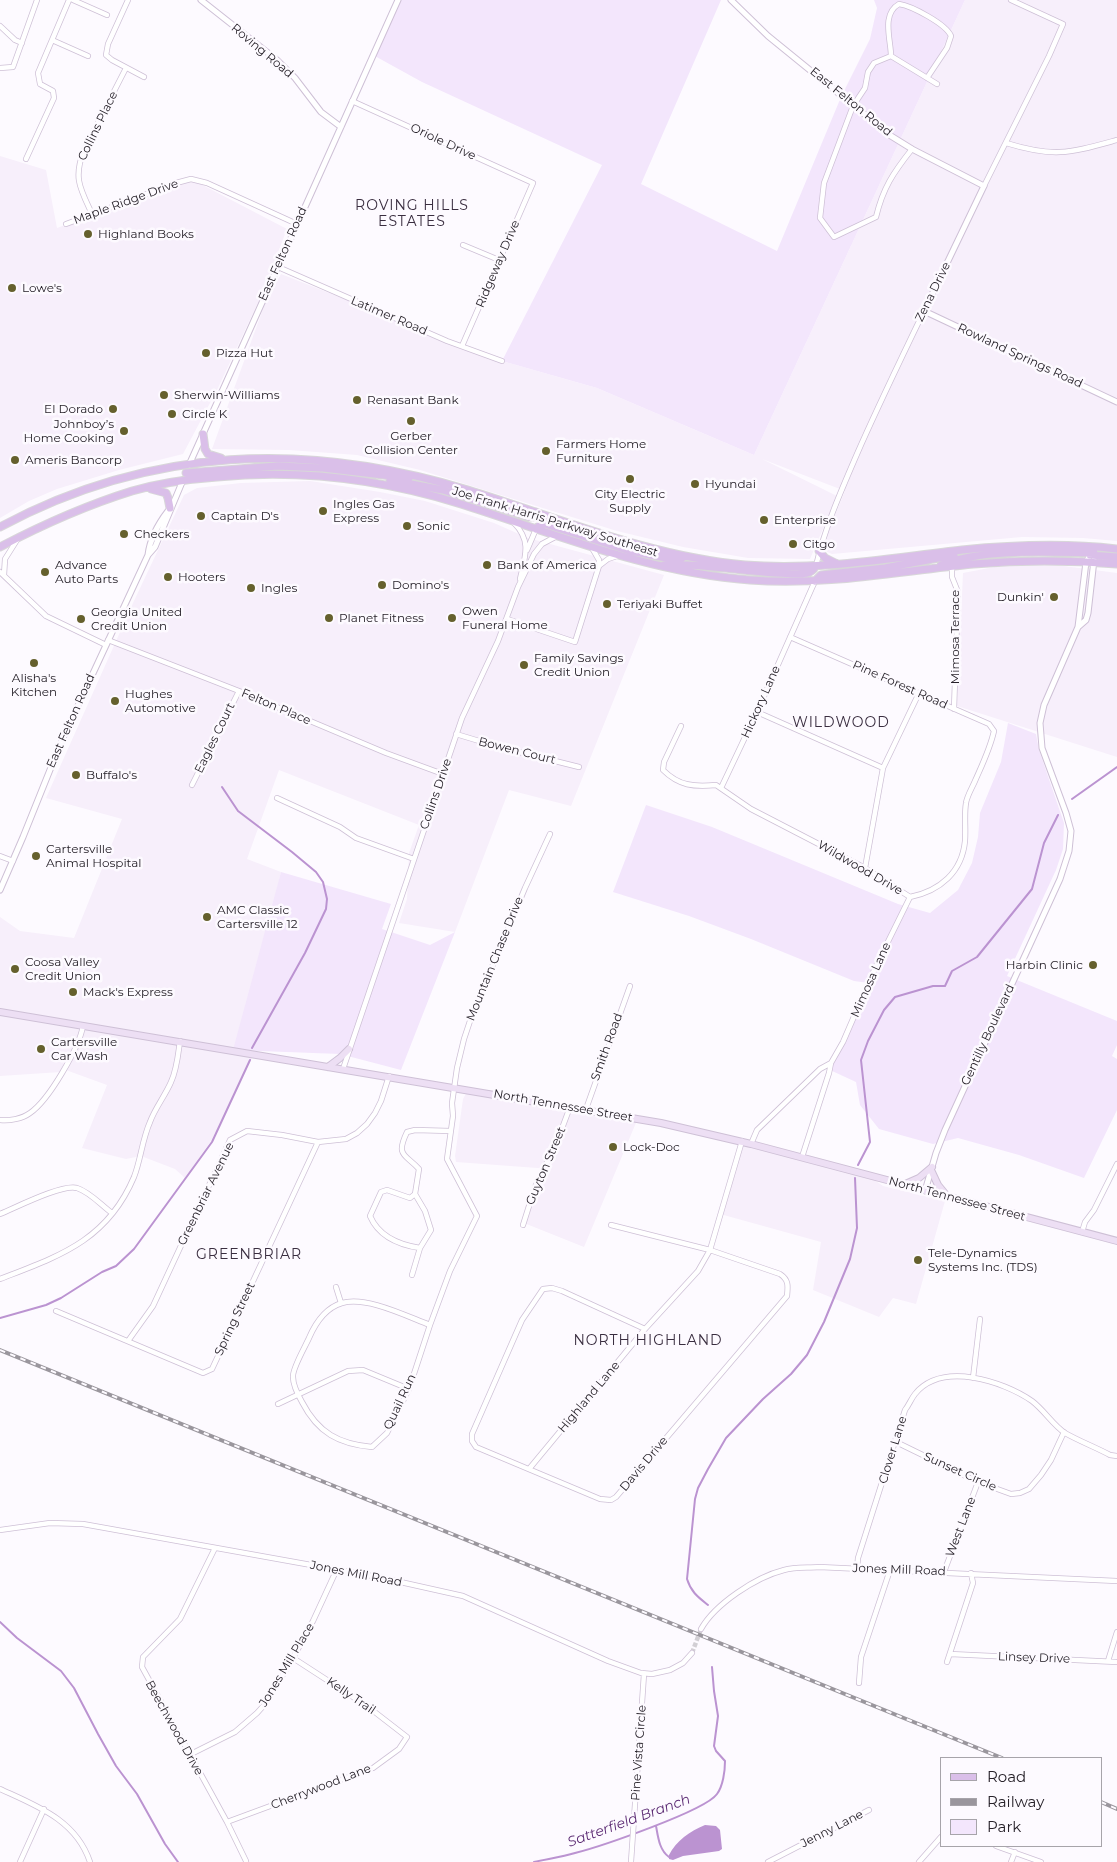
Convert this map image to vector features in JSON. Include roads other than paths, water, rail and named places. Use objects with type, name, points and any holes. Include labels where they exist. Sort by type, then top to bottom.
[{"type":"main road","points":[[203,434],[208,454],[228,460]]},
{"type":"main road","name":"Joe Frank Harris Parkway Southeast","points":[[2,525],[50,503],[97,485],[131,475],[190,464],[264,458],[316,460],[366,465],[412,475],[470,491],[622,540],[688,557],[746,565],[816,566],[964,550],[1028,546],[1092,555],[1117,564]]},
{"type":"main road","points":[[186,472],[278,466],[324,468],[410,478],[412,475]]},
{"type":"main road","name":"Joe Frank Harris Parkway Southeast","points":[[0,547],[44,525],[103,501],[146,488],[183,480],[244,474],[281,473],[375,482],[421,492],[620,556],[680,571],[741,580],[815,582],[931,569],[1092,555],[1117,549]]},
{"type":"main road","points":[[375,482],[391,480],[429,487],[529,517],[533,517],[536,512]]},
{"type":"main road","points":[[146,488],[166,493],[170,508]]},
{"type":"main road","points":[[536,529],[540,525],[545,524],[637,553],[672,559],[688,557]]},
{"type":"main road","points":[[815,582],[821,575],[885,568],[942,558],[959,554],[964,550]]},
{"type":"main road","points":[[819,551],[825,558],[838,564]]},
{"type":"main road","points":[[931,569],[952,562],[1007,553],[1117,557]]},
{"type":"main road","points":[[656,565],[678,564],[749,572],[791,573],[808,573],[816,566]]},
{"type":"main road","name":"North Tennessee Street","points":[[0,1012],[661,1123],[742,1141],[925,1191],[1117,1240]]},
{"type":"main road","points":[[328,1066],[349,1049]]},
{"type":"main road","points":[[903,1185],[919,1178],[931,1168],[938,1185],[948,1197]]},
{"type":"street","points":[[0,68],[13,67],[37,0]]},
{"type":"street","points":[[26,159],[54,98],[52,91],[40,84],[38,73],[69,0]]},
{"type":"street","points":[[73,0],[106,15]]},
{"type":"street","points":[[128,0],[108,44],[106,55],[144,77]]},
{"type":"street","name":"Roving Road","points":[[201,0],[282,65],[303,86],[321,112],[341,127]]},
{"type":"street","name":"East Felton Road","points":[[0,890],[62,740],[148,555],[149,545],[183,480],[398,0]]},
{"type":"street","name":"East Felton Road","points":[[731,0],[768,36],[891,136],[912,149],[984,186]]},
{"type":"street","name":"Zena Drive","points":[[816,566],[826,528],[840,492],[881,400],[1063,24],[1011,0]]},
{"type":"street","points":[[891,56],[888,23],[896,6],[899,4],[908,6],[947,29],[951,36],[947,48],[927,78]]},
{"type":"street","points":[[0,26],[15,40],[22,43]]},
{"type":"street","points":[[52,40],[88,56]]},
{"type":"street","points":[[891,56],[874,63],[868,72],[866,88],[852,106],[824,183],[820,218],[834,237],[876,217],[880,200],[892,175],[912,149]]},
{"type":"street","points":[[891,56],[937,84]]},
{"type":"street","name":"Collins Place","points":[[92,214],[78,183],[79,164],[84,150],[126,68]]},
{"type":"street","name":"Oriole Drive","points":[[352,101],[533,183]]},
{"type":"street","points":[[1006,143],[1035,151],[1064,153],[1084,150],[1117,140]]},
{"type":"street","name":"Maple Ridge Drive","points":[[66,224],[155,190],[191,179],[207,183],[297,224]]},
{"type":"street","name":"Ridgeway Drive","points":[[462,346],[533,183]]},
{"type":"street","points":[[463,245],[499,260]]},
{"type":"street","name":"Latimer Road","points":[[278,267],[374,310],[502,361]]},
{"type":"street","name":"Rowland Springs Road","points":[[924,311],[1117,402]]},
{"type":"street","points":[[511,521],[524,535],[526,545],[518,588]]},
{"type":"street","points":[[525,556],[536,529]]},
{"type":"street","name":"Collins Drive","points":[[343,1069],[456,734],[508,619],[518,588],[536,550],[542,544],[557,536]]},
{"type":"street","points":[[2,573],[6,557],[19,537]]},
{"type":"street","points":[[508,619],[575,642],[600,566],[597,556],[590,546]]},
{"type":"street","name":"Gentilly Boulevard","points":[[925,1191],[945,1130],[1060,879],[1067,858],[1071,838],[1069,821],[1042,748],[1040,723],[1044,705],[1078,627],[1092,555]]},
{"type":"street","name":"Gentilly Boulevard","points":[[1078,627],[1086,620],[1088,613],[1092,555]]},
{"type":"street","points":[[600,566],[611,558],[620,556]]},
{"type":"street","name":"Mimosa Terrace","points":[[952,567],[952,577],[958,592],[954,708]]},
{"type":"street","name":"Felton Place","points":[[2,573],[46,616],[107,643],[239,691],[386,753],[443,774]]},
{"type":"street","name":"Hickory Lane","points":[[721,788],[815,582]]},
{"type":"street","name":"Pine Forest Road","points":[[790,637],[989,724],[994,731],[991,744]]},
{"type":"street","name":"Eagles Court","points":[[192,785],[239,691]]},
{"type":"street","points":[[865,868],[883,768],[920,693]]},
{"type":"street","points":[[757,712],[883,768]]},
{"type":"street","points":[[681,726],[664,762],[663,770],[678,782],[688,786],[716,785],[721,788]]},
{"type":"street","name":"Bowen Court","points":[[456,734],[579,767]]},
{"type":"street","name":"Wildwood Drive","points":[[721,788],[751,809],[865,868],[910,897],[929,892],[938,887],[946,881],[959,863],[965,841],[966,802],[991,744]]},
{"type":"street","points":[[277,798],[340,827],[356,838],[414,859]]},
{"type":"street","name":"Mountain Chase Drive","points":[[454,1087],[466,1029],[525,888],[550,834]]},
{"type":"street","points":[[0,856],[13,861]]},
{"type":"street","name":"Mimosa Lane","points":[[802,1157],[831,1063],[843,1042],[910,897]]},
{"type":"street","name":"Smith Road","points":[[586,1109],[630,986]]},
{"type":"street","points":[[0,1120],[17,1118],[28,1114],[40,1105],[76,1048],[83,1026]]},
{"type":"street","points":[[0,1279],[69,1250],[91,1235],[112,1213],[134,1177],[149,1123],[174,1074],[180,1041]]},
{"type":"street","name":"Mimosa Lane","points":[[751,1144],[757,1130],[820,1069],[831,1063]]},
{"type":"street","name":"Greenbriar Avenue","points":[[128,1341],[153,1306],[230,1140],[247,1131],[318,1142],[346,1139],[357,1133],[375,1112],[381,1101],[389,1076]]},
{"type":"street","name":"Quail Run","points":[[341,1303],[326,1312],[314,1326],[292,1376],[297,1394],[310,1417],[326,1433],[353,1445],[372,1447],[387,1432],[409,1389],[450,1271],[477,1216],[447,1159],[454,1087]]},
{"type":"street","name":"Guyton Street","points":[[524,1225],[536,1187],[570,1107]]},
{"type":"street","points":[[412,1275],[420,1248],[431,1230],[425,1211],[415,1194],[419,1169],[404,1157],[402,1153],[404,1138],[408,1132],[415,1130],[451,1131]]},
{"type":"street","name":"Highland Lane","points":[[529,1469],[698,1271],[710,1250],[742,1141]]},
{"type":"street","name":"Spring Street","points":[[56,1311],[203,1373],[212,1369],[318,1142]]},
{"type":"street","points":[[1082,1232],[1085,1222],[1094,1210],[1117,1164]]},
{"type":"street","points":[[0,1214],[58,1190],[71,1187],[83,1191],[112,1213]]},
{"type":"street","points":[[415,1194],[410,1198],[387,1190],[381,1192],[370,1216],[380,1231],[392,1240],[420,1248]]},
{"type":"street","name":"Davis Drive","points":[[611,1225],[710,1250],[780,1274],[785,1277],[789,1284],[787,1296],[616,1497],[611,1500],[600,1500],[476,1447],[472,1441],[472,1434],[522,1320],[540,1292],[547,1288],[562,1291],[646,1330]]},
{"type":"street","points":[[336,1287],[341,1303],[361,1302],[430,1325]]},
{"type":"street","points":[[980,1319],[973,1378],[1007,1388],[1031,1401],[1044,1411],[1064,1432],[1110,1455],[1117,1456]]},
{"type":"street","points":[[278,1404],[348,1371],[363,1370],[409,1389]]},
{"type":"street","name":"Clover Lane","points":[[857,1569],[858,1558],[905,1410],[916,1393],[938,1378],[950,1376],[973,1378]]},
{"type":"street","name":"Sunset Circle","points":[[896,1442],[978,1482],[1010,1494],[1029,1488],[1041,1475],[1051,1460],[1064,1432]]},
{"type":"street","name":"West Lane","points":[[944,1572],[978,1482]]},
{"type":"street","name":"Jones Mill Road","points":[[0,1530],[44,1523],[74,1523],[337,1569],[463,1596],[608,1661],[644,1674],[660,1673],[675,1668],[686,1661],[692,1653]]},
{"type":"street","name":"Beechwood Drive","points":[[215,1548],[180,1619],[149,1650],[142,1661],[142,1667],[227,1822],[246,1861]]},
{"type":"street","name":"Jones Mill Road","points":[[701,1629],[713,1614],[740,1592],[772,1574],[790,1569],[819,1567],[1117,1581]]},
{"type":"street","name":"Jones Mill Place","points":[[189,1755],[235,1732],[249,1722],[266,1703],[313,1621],[337,1569]]},
{"type":"street","points":[[859,1684],[862,1657],[890,1570]]},
{"type":"street","points":[[947,1662],[973,1583],[971,1573]]},
{"type":"street","points":[[1108,1661],[1117,1632]]},
{"type":"street","name":"Linsey Drive","points":[[950,1654],[1117,1662]]},
{"type":"street","name":"Kelly Trail","points":[[293,1658],[353,1696],[407,1737]]},
{"type":"street","name":"Pine Vista Circle","points":[[631,1862],[644,1674]]},
{"type":"street","name":"Cherrywood Lane","points":[[227,1822],[373,1768],[399,1749],[407,1737]]},
{"type":"street","points":[[0,1789],[59,1818],[86,1849],[90,1862]]},
{"type":"street","points":[[20,1862],[44,1809]]},
{"type":"street","name":"Jenny Lane","points":[[768,1862],[869,1810]]},
{"type":"street","points":[[919,1862],[940,1838]]},
{"type":"street","points":[[999,1847],[1041,1862]]},
{"type":"street","points":[[1011,1862],[1015,1852]]},
{"type":"waterway","name":"Satterfield Branch","points":[[1072,799],[1117,767]]},
{"type":"waterway","points":[[222,787],[238,811],[316,872],[323,882],[327,899],[326,909],[305,953],[252,1048]]},
{"type":"waterway","name":"Satterfield Branch","points":[[858,1165],[870,1142],[861,1060],[868,1041],[884,1010],[895,997],[933,986],[945,986],[952,971],[977,957],[1032,889],[1044,843],[1058,815]]},
{"type":"waterway","points":[[0,1318],[46,1305],[61,1298],[102,1272],[116,1266],[134,1249],[212,1142],[250,1060]]},
{"type":"waterway","name":"Satterfield Branch","points":[[708,1605],[693,1591],[687,1579],[695,1499],[698,1488],[726,1438],[763,1399],[791,1374],[807,1355],[824,1322],[850,1259],[857,1228],[855,1178]]},
{"type":"waterway","points":[[0,1622],[17,1638],[61,1671],[74,1688],[116,1766],[137,1794],[165,1844],[178,1862]]},
{"type":"waterway","name":"Satterfield Branch","points":[[534,1862],[565,1856],[650,1828],[693,1810],[717,1794],[721,1787],[725,1761],[714,1746],[718,1716],[712,1667]]},
{"type":"waterway","points":[[656,1826],[661,1847],[669,1857]]},
{"type":"tunnel","points":[[692,1653],[701,1629]]},
{"type":"railway","points":[[0,1350],[1000,1757]]},
{"type":"railway","points":[[1102,1802],[1117,1809]]},
{"type":"place","name":"Highland Books","points":[[88,234]]},
{"type":"place","name":"Lowe's","points":[[12,288]]},
{"type":"place","name":"Pizza Hut","points":[[206,353]]},
{"type":"place","name":"Sherwin-Williams","points":[[164,395]]},
{"type":"place","name":"Renasant Bank","points":[[357,400]]},
{"type":"place","name":"El Dorado","points":[[113,409]]},
{"type":"place","name":"Circle K","points":[[172,414]]},
{"type":"place","name":"Gerber Collision Center","points":[[411,421]]},
{"type":"place","name":"Johnboy’s Home Cooking","points":[[124,431]]},
{"type":"place","name":"Farmers Home Furniture","points":[[546,451]]},
{"type":"place","name":"Ameris Bancorp","points":[[15,460]]},
{"type":"place","name":"City Electric Supply","points":[[630,479]]},
{"type":"place","name":"Hyundai","points":[[695,484]]},
{"type":"place","name":"Ingles Gas Express","points":[[323,511]]},
{"type":"place","name":"Captain D's","points":[[201,516]]},
{"type":"place","name":"Enterprise","points":[[764,520]]},
{"type":"place","name":"Sonic","points":[[407,526]]},
{"type":"place","name":"Checkers","points":[[124,534]]},
{"type":"place","name":"Citgo","points":[[793,544]]},
{"type":"place","name":"Bank of America","points":[[487,565]]},
{"type":"place","name":"Advance Auto Parts","points":[[45,572]]},
{"type":"place","name":"Hooters","points":[[168,577]]},
{"type":"place","name":"Domino's","points":[[382,585]]},
{"type":"place","name":"Ingles","points":[[251,588]]},
{"type":"place","name":"Dunkin'","points":[[1054,597]]},
{"type":"place","name":"Teriyaki Buffet","points":[[607,604]]},
{"type":"place","name":"Planet Fitness","points":[[329,618]]},
{"type":"place","name":"Owen Funeral Home","points":[[452,618]]},
{"type":"place","name":"Georgia United Credit Union","points":[[81,619]]},
{"type":"place","name":"Alisha's Kitchen","points":[[34,663]]},
{"type":"place","name":"Family Savings Credit Union","points":[[524,665]]},
{"type":"place","name":"Hughes Automotive","points":[[115,701]]},
{"type":"place","name":"Buffalo's","points":[[76,775]]},
{"type":"place","name":"Cartersville Animal Hospital","points":[[36,856]]},
{"type":"place","name":"AMC Classic Cartersville 12","points":[[207,917]]},
{"type":"place","name":"Harbin Clinic","points":[[1093,965]]},
{"type":"place","name":"Coosa Valley Credit Union","points":[[15,969]]},
{"type":"place","name":"Mack's Express","points":[[73,992]]},
{"type":"place","name":"Cartersville Car Wash","points":[[41,1049]]},
{"type":"place","name":"Lock-Doc","points":[[613,1147]]},
{"type":"place","name":"Tele-Dynamics Systems Inc. (TDS)","points":[[918,1260]]},
{"type":"district","name":"ROVING HILLS ESTATES","points":[[412,214]]},
{"type":"district","name":"WILDWOOD","points":[[841,723]]},
{"type":"district","name":"GREENBRIAR","points":[[249,1255]]},
{"type":"district","name":"NORTH HIGHLAND","points":[[648,1341]]}]
